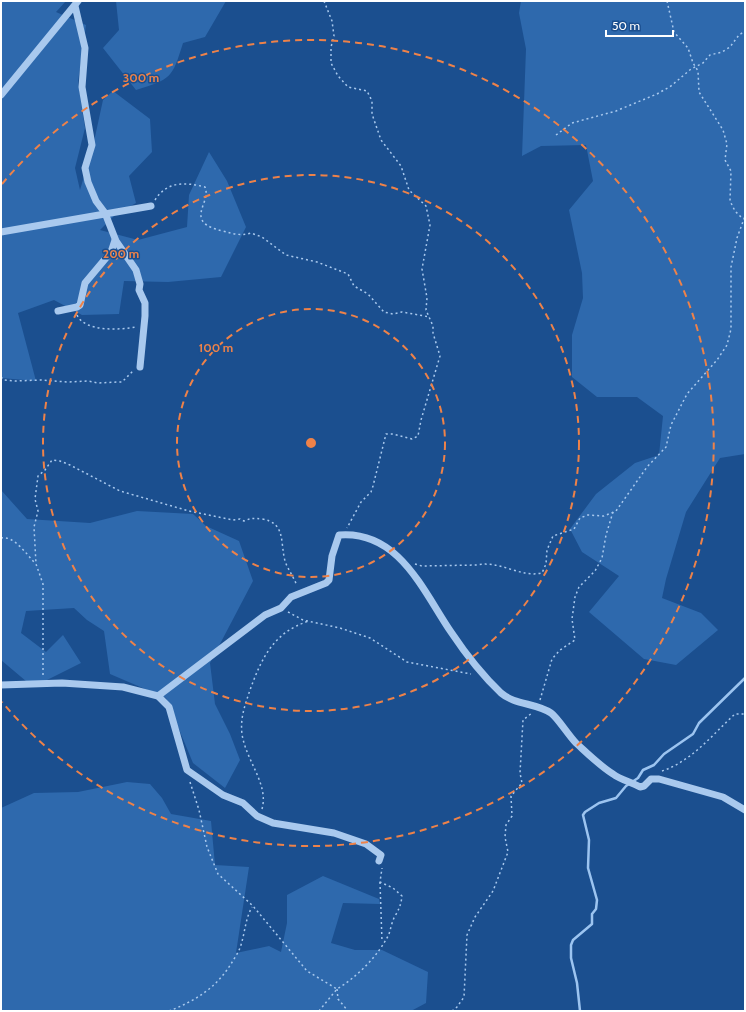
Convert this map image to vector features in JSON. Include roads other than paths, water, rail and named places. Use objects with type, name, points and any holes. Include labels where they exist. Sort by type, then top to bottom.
[{"type":"street","points":[[1,95],[76,4]]},
{"type":"street","points":[[76,4],[85,48],[82,87],[92,146],[85,168],[93,195],[104,214],[115,240],[136,270],[140,284],[139,290],[145,303],[140,367]]},
{"type":"street","points":[[1,232],[151,206]]},
{"type":"street","points":[[58,312],[77,307],[80,304],[85,283],[112,252],[115,240]]},
{"type":"street","points":[[158,696],[265,615],[281,608],[291,597],[326,583],[329,580],[332,556],[338,535],[360,537],[376,542],[405,562],[451,632],[478,669],[502,694],[518,703],[551,713],[577,744],[605,769],[614,775],[640,787],[644,786],[651,779],[657,779],[723,797],[745,810]]},
{"type":"street","points":[[1,685],[62,683],[123,687],[158,696],[169,707],[186,770],[223,795],[243,803],[259,817],[273,823],[334,833],[366,844],[381,855],[379,861]]},
{"type":"waterway","points":[[580,1011],[577,983],[571,958],[571,945],[573,940],[592,924],[592,914],[596,909],[597,900],[588,868],[589,840],[583,815],[599,803],[616,798],[626,786],[638,778],[643,770],[654,765],[664,754],[693,734],[699,723],[745,678]]}]
